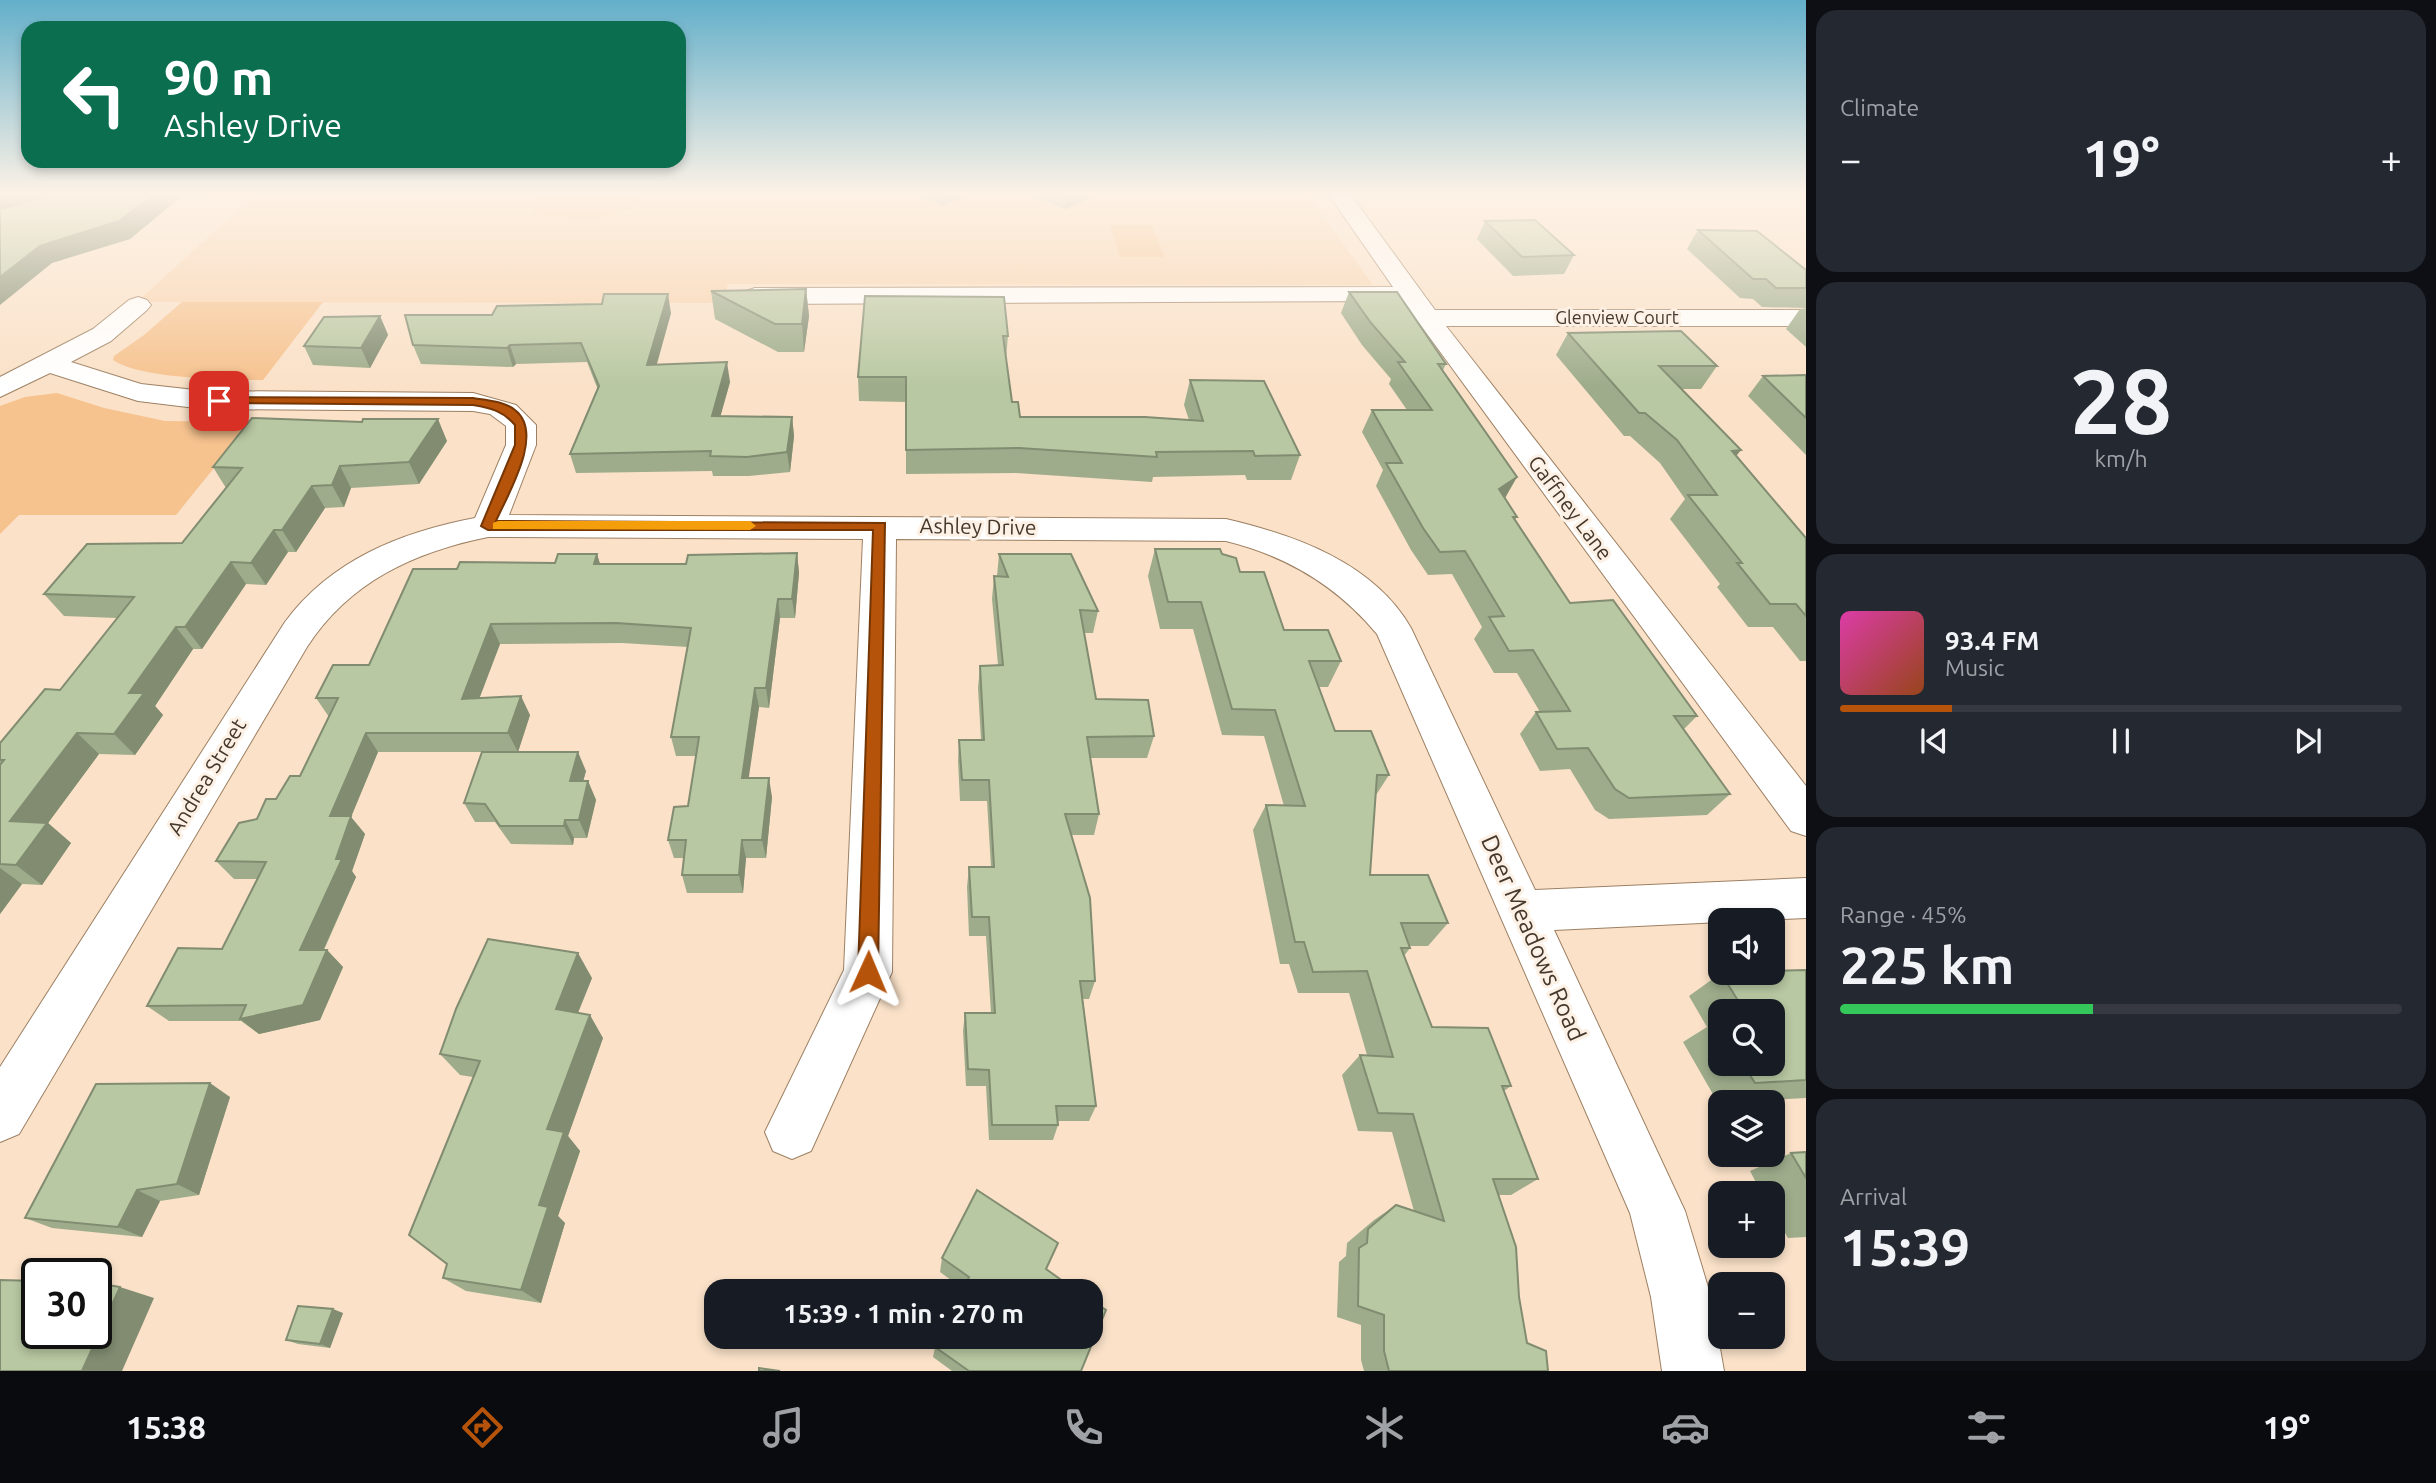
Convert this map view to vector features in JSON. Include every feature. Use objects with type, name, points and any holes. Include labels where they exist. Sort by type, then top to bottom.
[{"type":"street","name":"Gaffney Lane","points":[[1385,259],[1806,818]]},
{"type":"street","name":"Glenview Court","points":[[728,296],[1419,307],[1806,318]]},
{"type":"street","points":[[0,388],[102,335],[138,305]]},
{"type":"street","points":[[50,364],[138,391],[204,400],[492,404],[511,412],[521,425],[521,445],[488,526]]},
{"type":"street","name":"Ashley Drive","points":[[488,526],[880,526],[1226,530],[1257,536],[1297,552]]},
{"type":"street","name":"Andrea Street","points":[[0,1115],[281,656],[314,610],[348,578],[410,545],[437,535],[488,526]]},
{"type":"street","points":[[792,1132],[868,972],[880,526]]},
{"type":"street","name":"Deer Meadows Road","points":[[1297,552],[1346,581],[1371,601],[1393,628],[1657,1211],[1681,1297],[1693,1371]]},
{"type":"street","points":[[1521,911],[1806,898]]},
{"type":"shaded area","points":[[184,259],[1354,259],[1373,285],[728,284],[723,303],[137,302]]},
{"type":"shaded area","points":[[182,302],[323,302],[263,380],[163,375],[113,360],[114,356],[144,335]]},
{"type":"shaded area","points":[[57,393],[104,408],[165,421],[251,422],[176,515],[19,515],[0,534],[0,406],[25,397]]},
{"type":"building","points":[[0,259],[23,259],[0,277]]},
{"type":"building","points":[[1731,259],[1792,259],[1806,270],[1806,288],[1776,288],[1766,279],[1753,279]]},
{"type":"building","points":[[806,289],[802,324],[775,324],[711,291]]},
{"type":"building","points":[[1349,292],[1397,292],[1446,364],[1438,364],[1517,477],[1499,489],[1517,517],[1513,517],[1570,603],[1613,600],[1697,716],[1674,716],[1730,794],[1629,798],[1615,789],[1588,748],[1557,749],[1536,712],[1570,711],[1533,650],[1509,651],[1489,617],[1504,616],[1465,551],[1440,552],[1386,463],[1402,463],[1372,410],[1432,410],[1398,362],[1405,362],[1371,323]]},
{"type":"building","points":[[604,294],[668,294],[647,365],[727,362],[712,416],[792,417],[787,452],[747,457],[710,456],[711,451],[570,454],[599,386],[581,343],[510,345],[507,348],[413,345],[405,315],[492,315],[497,306],[602,304]]},
{"type":"building","points":[[865,296],[1004,297],[1008,336],[1003,336],[1012,402],[1018,402],[1020,417],[1145,417],[1203,421],[1190,380],[1264,381],[1300,455],[1255,456],[1253,451],[1156,452],[1157,457],[1019,448],[906,450],[906,377],[858,377]]},
{"type":"building","points":[[380,316],[361,348],[304,346],[324,317]]},
{"type":"building","points":[[1681,331],[1717,366],[1659,366],[1741,450],[1732,451],[1806,538],[1806,616],[1796,604],[1770,604],[1737,563],[1742,563],[1688,495],[1717,495],[1677,440],[1645,413],[1639,413],[1568,333]]},
{"type":"building","points":[[1806,375],[1806,418],[1763,376]]},
{"type":"building","points":[[252,418],[362,422],[363,419],[438,419],[409,462],[340,466],[332,485],[312,486],[282,530],[274,530],[251,563],[231,562],[185,627],[176,627],[129,693],[144,693],[114,734],[77,733],[10,821],[47,823],[16,865],[0,864],[0,765],[4,760],[0,760],[0,743],[45,689],[60,690],[134,597],[44,594],[87,544],[182,543],[242,468],[213,467]]},
{"type":"building","points":[[1155,549],[1220,549],[1222,554],[1236,558],[1240,572],[1264,572],[1284,630],[1328,630],[1341,661],[1309,661],[1335,731],[1371,731],[1389,775],[1377,775],[1370,875],[1428,875],[1448,923],[1401,923],[1410,948],[1401,948],[1432,1027],[1488,1028],[1511,1086],[1502,1086],[1538,1179],[1493,1179],[1516,1247],[1519,1297],[1527,1343],[1546,1351],[1548,1371],[1389,1371],[1384,1351],[1384,1315],[1358,1306],[1359,1248],[1367,1243],[1368,1229],[1396,1205],[1444,1221],[1413,1114],[1378,1113],[1360,1055],[1393,1057],[1367,971],[1313,972],[1304,942],[1295,942],[1266,805],[1305,806],[1275,710],[1232,709],[1201,602],[1168,602]]},
{"type":"building","points":[[797,553],[792,599],[778,599],[766,688],[755,688],[742,778],[769,778],[762,840],[742,840],[739,875],[682,875],[686,840],[668,840],[674,807],[688,806],[699,737],[671,737],[691,628],[616,623],[491,624],[462,699],[521,696],[508,733],[366,733],[330,816],[351,816],[336,859],[342,859],[300,950],[327,950],[303,1005],[240,1019],[246,1005],[147,1006],[178,948],[222,949],[266,862],[216,861],[239,823],[257,819],[266,799],[276,799],[290,776],[300,776],[338,698],[316,698],[333,665],[369,665],[413,569],[457,569],[460,562],[555,563],[558,554],[597,554],[594,564],[686,564],[688,555]]},
{"type":"building","points":[[999,554],[1071,554],[1098,611],[1080,610],[1096,699],[1148,700],[1154,736],[1087,737],[1099,814],[1065,814],[1090,898],[1095,981],[1080,981],[1096,1106],[1056,1106],[1058,1125],[992,1125],[989,1070],[968,1069],[965,1013],[995,1013],[989,917],[972,917],[969,867],[994,867],[989,780],[962,780],[959,740],[984,740],[980,666],[1003,665],[994,576],[1008,577]]},
{"type":"building","points":[[482,752],[578,752],[570,781],[588,781],[579,820],[565,820],[564,826],[500,826],[485,804],[464,803]]},
{"type":"building","points":[[488,939],[578,953],[556,1009],[590,1015],[547,1129],[564,1132],[539,1205],[548,1207],[521,1290],[443,1278],[447,1264],[409,1235],[480,1061],[440,1054],[456,1009]]},
{"type":"building","points":[[1806,970],[1806,1080],[1755,1083],[1751,1076],[1785,1076],[1785,999],[1737,999],[1728,985],[1785,985],[1785,971]]},
{"type":"building","points":[[210,1083],[177,1184],[137,1190],[118,1227],[25,1218],[96,1084]]},
{"type":"building","points":[[1806,1152],[1806,1178],[1791,1153]]},
{"type":"building","points":[[977,1190],[1058,1243],[1046,1269],[1060,1279],[968,1279],[969,1277],[942,1258]]},
{"type":"building","points":[[0,1280],[21,1281],[21,1349],[92,1349],[82,1371],[0,1371]]},
{"type":"building","points":[[112,1286],[120,1287],[112,1305]]},
{"type":"building","points":[[298,1306],[333,1309],[320,1344],[286,1340]]},
{"type":"building","points":[[938,1349],[1090,1349],[1081,1371],[969,1371]]},
{"type":"building","points":[[759,1368],[780,1371],[759,1371]]},
{"type":"slow traffic","points":[[498,526],[750,526]]},
{"type":"route","points":[[219,401],[473,402],[492,404],[511,412],[521,425],[521,445],[488,526],[880,526],[868,972]]}]
